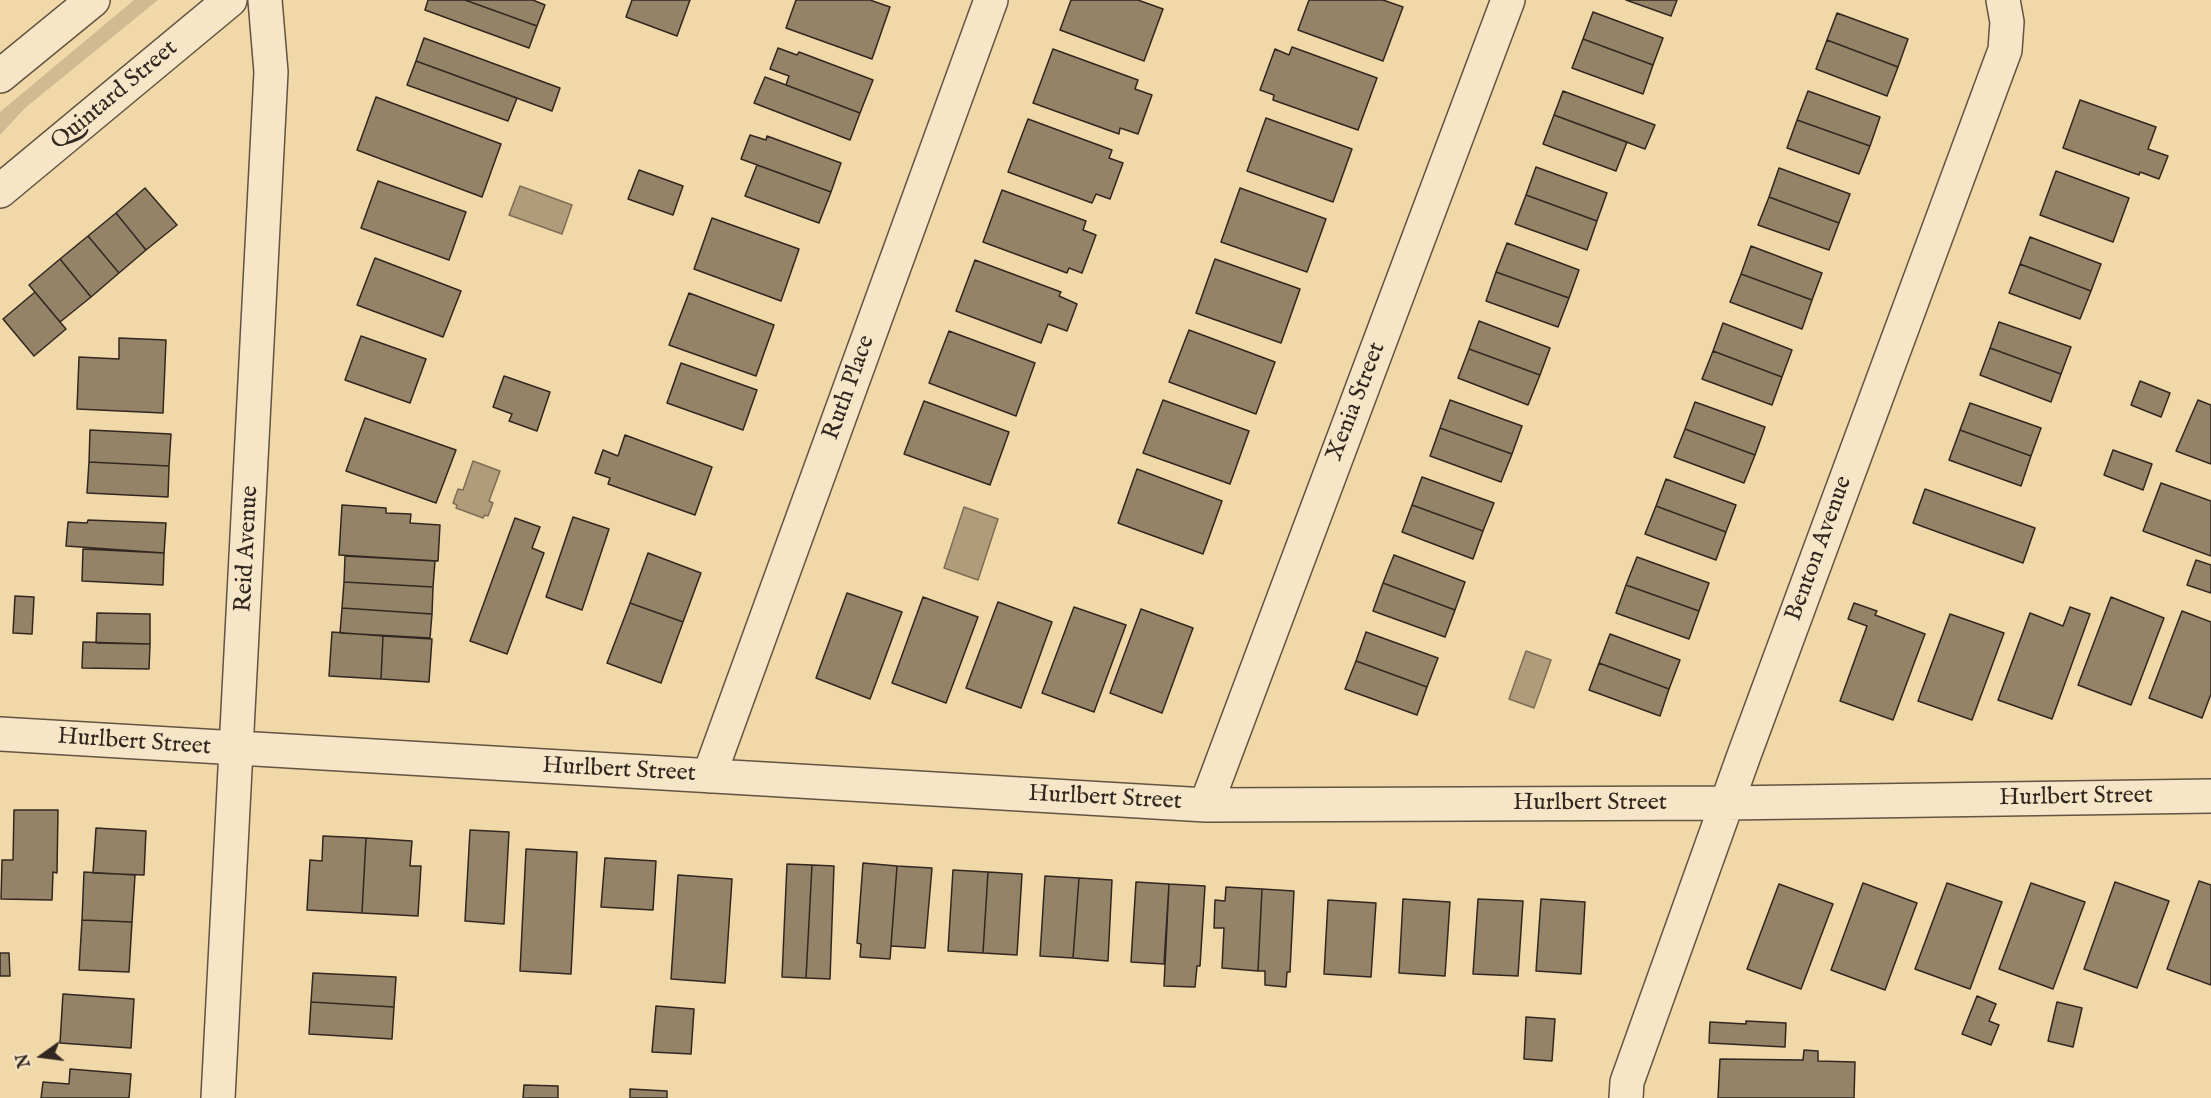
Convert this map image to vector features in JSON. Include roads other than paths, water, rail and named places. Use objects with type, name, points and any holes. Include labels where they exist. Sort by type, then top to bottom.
[{"type":"street","points":[[0,76],[93,0]]},
{"type":"street","name":"Quintard Street","points":[[0,191],[230,0]]},
{"type":"street","name":"Reid Avenue","points":[[218,1098],[238,750],[271,72],[265,0]]},
{"type":"street","name":"Ruth Place","points":[[709,776],[991,0]]},
{"type":"street","name":"Xenia Street","points":[[1206,805],[1508,0]]},
{"type":"street","name":"Benton Avenue","points":[[1626,1098],[1627,1082],[1727,803],[2005,50],[2007,22],[2003,0]]},
{"type":"street","name":"Hurlbert Street","points":[[0,734],[238,750],[1206,805],[1727,803],[2211,796]]}]
